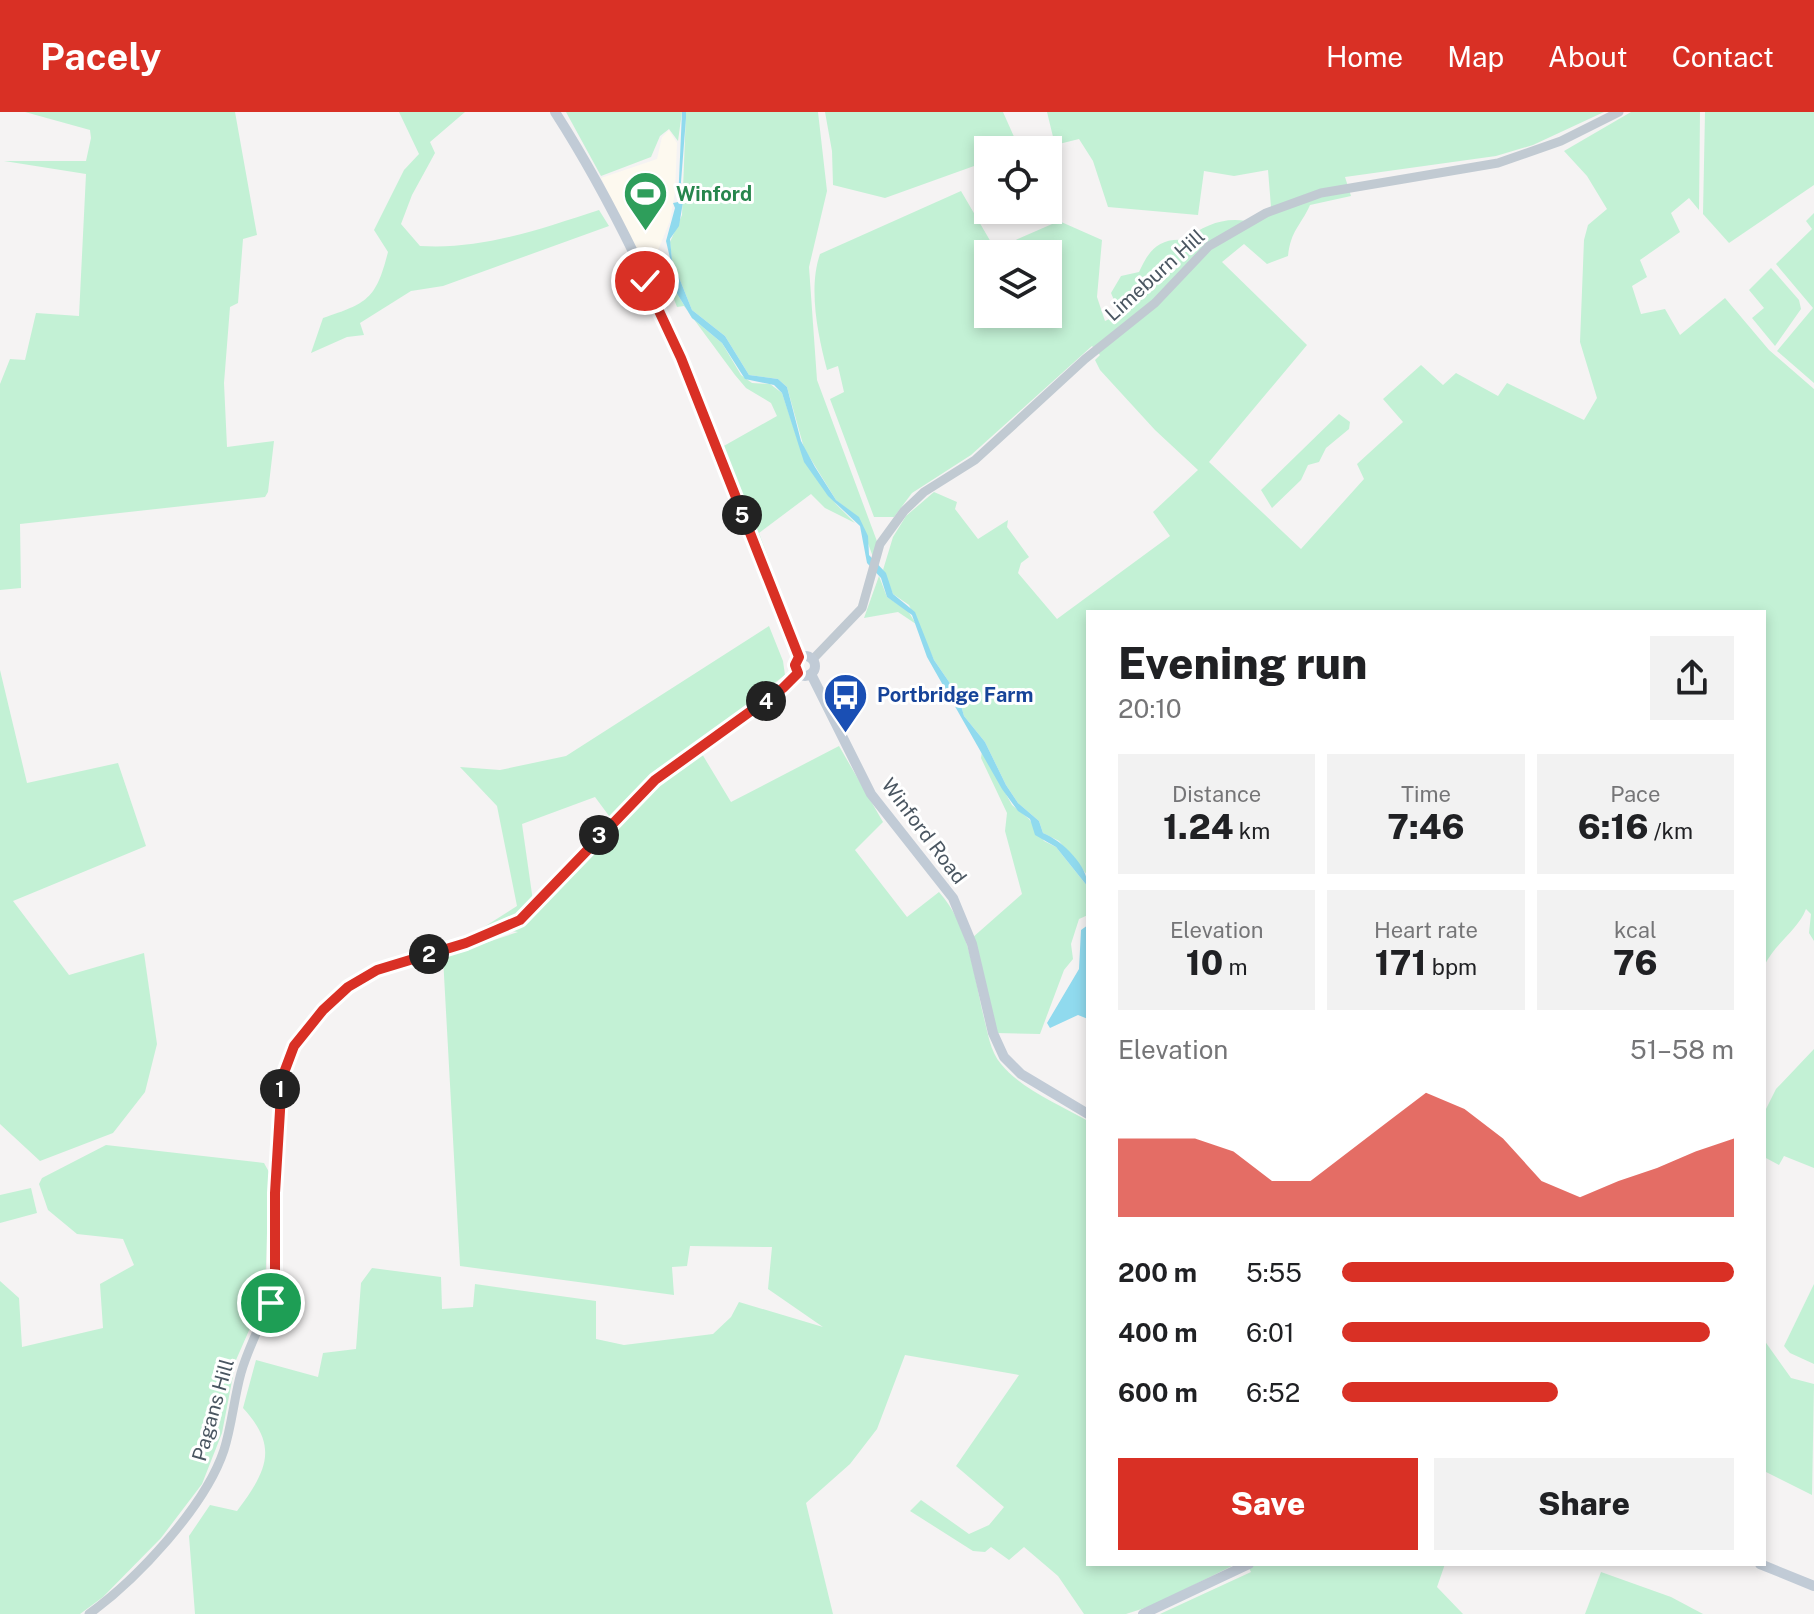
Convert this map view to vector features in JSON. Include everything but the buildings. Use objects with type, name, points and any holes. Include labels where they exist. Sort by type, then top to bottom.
[{"type":"main road","points":[[555,112],[609,206],[681,358],[799,657]]},
{"type":"main road","points":[[805,655],[813,659],[815,666],[811,674],[798,673],[795,665],[799,657],[805,655]]},
{"type":"main road","name":"Winford Road","points":[[811,674],[871,794],[953,898],[972,944],[993,1033],[1004,1057],[1021,1074],[1086,1113]]},
{"type":"main road","points":[[1143,1614],[1245,1566]]},
{"type":"main road","points":[[1765,1566],[1814,1586]]},
{"type":"street","name":"Limeburn Hill","points":[[813,659],[862,608],[880,544],[904,511],[924,492],[975,460],[1085,359],[1155,303],[1209,246],[1266,213],[1321,193],[1498,163],[1561,141],[1619,112]]},
{"type":"street","name":"Pagans Hill","points":[[89,1614],[109,1599],[178,1527],[208,1487],[223,1451],[240,1375],[271,1303],[275,1281],[280,1094],[287,1060],[305,1031],[348,987],[377,970],[466,943],[520,920],[655,780],[783,688],[798,673]]},
{"type":"shaded area","points":[[669,130],[677,143],[675,192],[670,221],[648,275],[601,178],[657,159],[662,137]]},
{"type":"green space","points":[[25,112],[235,112],[257,235],[243,239],[238,303],[230,307],[224,383],[227,447],[274,441],[265,497],[20,524],[21,588],[0,590],[0,384],[10,359],[25,360],[36,313],[79,316],[86,174],[4,161],[86,161],[91,138],[90,130]]},
{"type":"green space","points":[[399,112],[465,112],[430,142],[435,153],[412,195],[401,224],[420,246],[489,241],[599,210],[609,226],[443,286],[411,291],[360,323],[364,335],[347,337],[311,353],[323,318],[368,297],[384,268],[388,252],[374,230],[404,170],[419,154]]},
{"type":"green space","points":[[566,112],[682,112],[678,141],[669,129],[660,136],[651,157],[601,176]]},
{"type":"green space","points":[[686,112],[818,112],[827,191],[809,267],[817,380],[878,544],[874,560],[859,518],[836,500],[804,448],[787,387],[778,379],[749,375],[725,336],[692,310],[672,260],[670,242],[682,215]]},
{"type":"green space","points":[[825,112],[1003,112],[1014,136],[974,136],[974,166],[885,198],[833,185],[832,151]]},
{"type":"green space","points":[[1047,112],[1604,112],[1533,145],[1496,156],[1345,177],[1351,196],[1310,205],[1294,234],[1288,256],[1267,264],[1244,244],[1222,262],[1307,345],[1209,462],[1301,549],[1364,479],[1357,464],[1403,422],[1383,399],[1421,365],[1443,385],[1456,373],[1498,396],[1507,383],[1584,420],[1597,398],[1580,342],[1584,240],[1588,225],[1607,209],[1587,176],[1564,151],[1631,112],[1700,112],[1699,210],[1689,198],[1671,213],[1680,232],[1640,260],[1647,277],[1632,286],[1641,314],[1665,309],[1680,335],[1725,298],[1769,350],[1814,389],[1814,941],[1809,933],[1811,914],[1806,909],[1766,963],[1766,610],[1086,610],[1086,874],[1059,841],[1043,833],[1039,821],[1018,803],[985,742],[964,716],[958,695],[934,660],[909,605],[893,594],[883,570],[893,537],[906,516],[934,492],[957,502],[955,509],[978,539],[1008,520],[1007,527],[1029,557],[1021,563],[1018,573],[1057,619],[1170,536],[1153,512],[1198,470],[1155,430],[1100,370],[1095,360],[1100,355],[1092,346],[971,455],[912,493],[894,517],[874,517],[830,399],[844,392],[838,366],[827,370],[818,327],[816,268],[820,254],[961,191],[974,213],[974,224],[980,224],[990,240],[974,240],[974,328],[1062,328],[1062,240],[1016,240],[1062,222],[1102,240],[1097,297],[1105,321],[1120,314],[1111,293],[1121,276],[1139,272],[1147,257],[1161,243],[1184,240],[1201,229],[1227,220],[1256,223],[1271,207],[1268,170],[1234,176],[1204,171],[1198,215],[1108,207],[1093,161],[1079,139],[1062,143],[1062,136],[1053,136]]},
{"type":"green space","points":[[1705,112],[1814,112],[1814,185],[1729,243],[1703,214]]},
{"type":"green space","points":[[1814,213],[1814,383],[1777,351],[1813,308],[1776,264],[1812,229],[1806,221]]},
{"type":"green space","points":[[659,252],[688,311],[684,306],[677,307],[656,253]]},
{"type":"green space","points":[[1771,268],[1799,300],[1801,309],[1775,346],[1752,318],[1764,308],[1749,290]]},
{"type":"green space","points":[[694,320],[722,343],[741,375],[752,383],[770,384],[782,393],[805,462],[836,504],[855,523],[825,508],[811,494],[759,533],[770,562],[766,562],[722,447],[777,416],[771,403],[746,388]]},
{"type":"green space","points":[[1339,414],[1350,422],[1349,429],[1326,448],[1319,462],[1308,465],[1301,480],[1272,508],[1261,490]]},
{"type":"green space","points":[[879,576],[887,597],[908,611],[916,624],[898,612],[864,618]]},
{"type":"green space","points":[[769,626],[783,661],[785,675],[696,744],[731,802],[839,746],[883,822],[855,850],[907,917],[939,892],[964,935],[988,1036],[997,1059],[1030,1089],[1086,1120],[1086,1566],[1232,1566],[1154,1605],[1126,1614],[1084,1614],[1058,1576],[1024,1547],[1009,1560],[991,1547],[985,1552],[973,1551],[910,1511],[921,1500],[969,1534],[989,1525],[1004,1507],[956,1466],[1019,1375],[905,1355],[877,1429],[850,1464],[806,1503],[833,1614],[195,1614],[189,1536],[210,1505],[237,1511],[256,1484],[265,1459],[261,1435],[243,1408],[256,1360],[318,1377],[323,1353],[356,1349],[361,1283],[372,1268],[441,1277],[442,1309],[473,1307],[475,1284],[596,1301],[596,1339],[624,1345],[713,1334],[731,1317],[739,1302],[823,1327],[768,1289],[772,1247],[690,1246],[687,1266],[672,1267],[674,1295],[460,1266],[443,957],[518,932],[484,927],[517,906],[497,806],[460,767],[500,770],[566,756]],"holes":[[[595,797],[615,824],[538,912],[533,901],[522,824]]]},
{"type":"green space","points":[[0,670],[27,783],[118,763],[146,846],[13,901],[69,975],[144,953],[157,1044],[145,1092],[113,1133],[40,1161],[0,1124]]},
{"type":"green space","points":[[982,751],[1012,805],[1029,819],[1044,841],[1056,847],[1086,884],[1086,916],[1079,919],[1071,944],[1073,959],[1064,970],[1040,1034],[996,1033],[972,938],[1022,894],[1005,831],[1007,813],[981,758]]},
{"type":"green space","points":[[1814,1049],[1814,1168],[1784,1156],[1779,1165],[1766,1158],[1766,1109],[1776,1089]]},
{"type":"green space","points":[[106,1145],[264,1163],[269,1172],[265,1294],[236,1360],[222,1433],[202,1484],[161,1538],[103,1597],[80,1614],[0,1614],[0,1281],[19,1298],[22,1347],[103,1328],[100,1284],[134,1265],[123,1239],[77,1234],[48,1210],[39,1184],[42,1178]]},
{"type":"green space","points":[[31,1188],[37,1213],[0,1223],[0,1195]]},
{"type":"green space","points":[[1814,1284],[1814,1364],[1790,1353],[1784,1346]]},
{"type":"green space","points":[[1766,1343],[1791,1378],[1814,1384],[1812,1495],[1766,1472]]},
{"type":"green space","points":[[1248,1566],[1444,1566],[1437,1587],[1463,1614],[1160,1614],[1251,1572]]},
{"type":"green space","points":[[1601,1572],[1671,1597],[1703,1614],[1585,1614]]},
{"type":"water","points":[[682,112],[686,112],[681,182],[683,202],[679,226],[670,239],[672,260],[692,310],[725,336],[749,375],[778,379],[787,387],[801,441],[836,500],[859,517],[868,536],[869,555],[886,573],[893,594],[915,612],[934,660],[958,695],[964,716],[985,742],[1018,803],[1039,821],[1043,833],[1073,855],[1084,871],[1086,884],[1056,847],[1035,835],[1030,819],[1018,811],[1002,789],[927,657],[912,615],[887,597],[881,578],[867,563],[860,526],[828,496],[804,462],[782,393],[774,385],[745,379],[722,343],[692,318],[676,292],[659,252],[678,292],[666,241],[675,208],[673,203],[678,202]]},
{"type":"water","points":[[1086,926],[1086,1018],[1078,1015],[1050,1028],[1047,1023],[1079,969],[1081,930]]},
{"type":"place","name":"Winford","points":[[645,233]]},
{"type":"place","name":"Portbridge Farm","points":[[846,734]]},
{"type":"route","points":[[271,1303],[275,1281],[280,1094],[287,1060],[305,1031],[348,987],[377,970],[466,943],[520,920],[655,780],[783,688],[798,673],[795,665],[799,657],[681,358],[645,281]]}]
